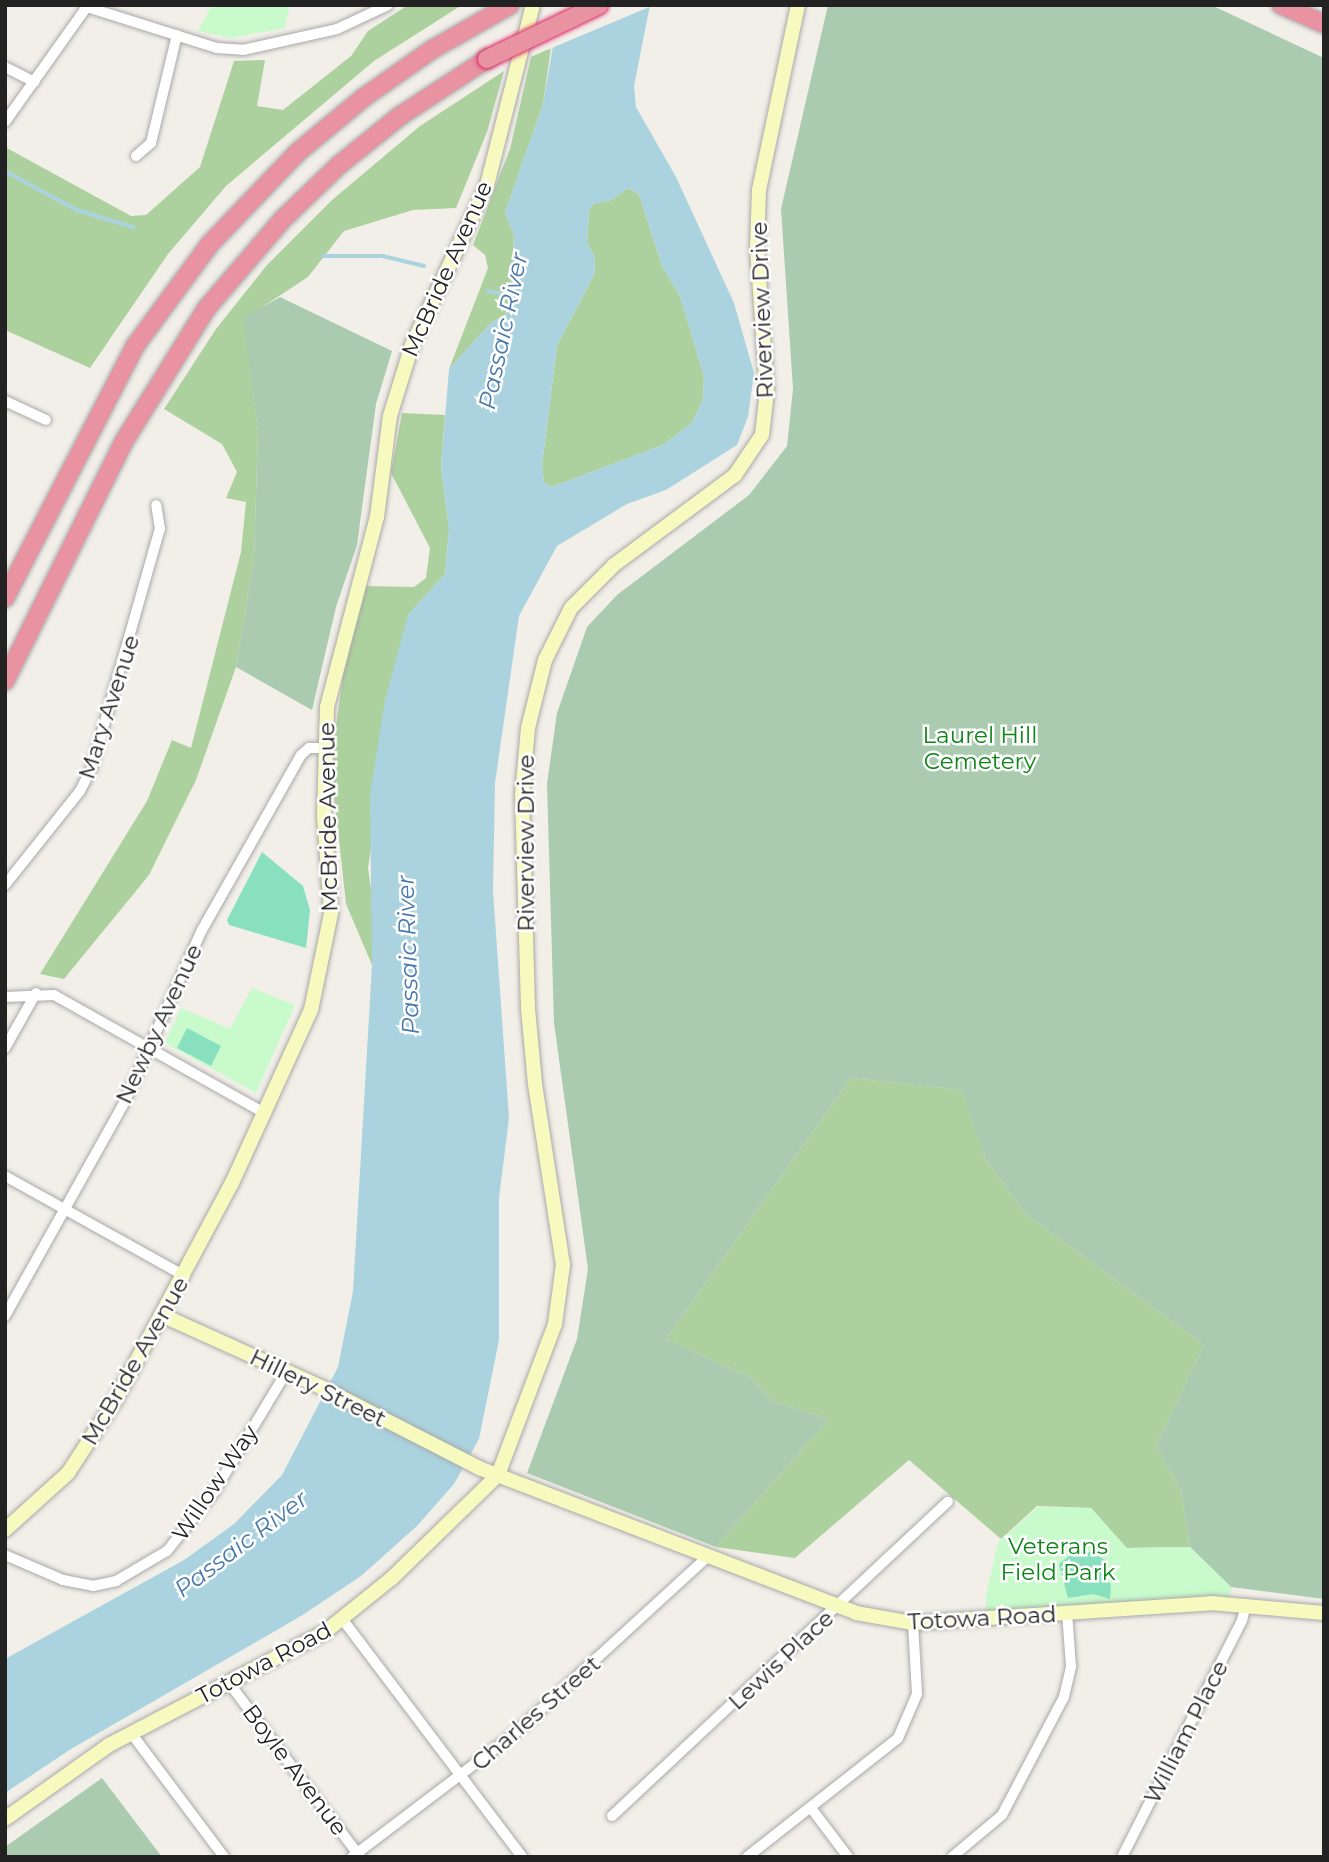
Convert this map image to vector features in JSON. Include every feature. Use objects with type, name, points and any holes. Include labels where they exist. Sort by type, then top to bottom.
[{"type":"highway","points":[[5,681],[123,443],[206,309],[282,220],[339,165],[400,116],[487,59],[599,5]]},
{"type":"highway","points":[[1281,5],[1324,24]]},
{"type":"highway","points":[[5,598],[93,420],[135,346],[180,280],[253,197],[331,124],[397,73],[503,9]]},
{"type":"main road","name":"McBride Avenue","points":[[5,1530],[68,1473],[164,1315],[266,1114],[312,1010],[329,934],[324,748],[332,683],[377,517],[397,388],[412,345],[487,185],[533,5]]},
{"type":"main road","name":"Riverview Drive","points":[[498,1475],[555,1324],[563,1265],[535,1084],[528,1008],[522,818],[528,728],[545,660],[571,608],[614,565],[735,475],[762,435],[767,406],[757,249],[760,190],[798,5]]},
{"type":"main road","name":"Hillery Street","points":[[164,1315],[321,1387],[475,1466]]},
{"type":"main road","name":"Totowa Road","points":[[475,1466],[838,1606],[913,1623],[1174,1605],[1246,1605],[1324,1613]]},
{"type":"main road","name":"Totowa Road","points":[[5,1819],[77,1765],[131,1733],[343,1620],[481,1496],[498,1475]]},
{"type":"street","points":[[5,122],[88,6],[217,48],[243,50],[337,29],[388,5]]},
{"type":"street","points":[[136,156],[151,143],[177,35]]},
{"type":"street","points":[[5,67],[34,82]]},
{"type":"street","points":[[5,401],[46,420]]},
{"type":"street","name":"Mary Avenue","points":[[5,885],[80,791],[92,767],[160,529],[156,505]]},
{"type":"street","name":"Newby Avenue","points":[[5,1316],[124,1101],[202,930],[301,755],[309,748],[324,748]]},
{"type":"street","points":[[5,1048],[36,993]]},
{"type":"street","points":[[5,997],[36,993],[60,998],[266,1114]]},
{"type":"street","points":[[5,1176],[185,1276]]},
{"type":"street","name":"Willow Way","points":[[5,1555],[63,1580],[93,1586],[116,1581],[167,1551],[214,1492],[287,1371]]},
{"type":"street","name":"Lewis Place","points":[[612,1816],[948,1502]]},
{"type":"street","name":"Charles Street","points":[[357,1856],[514,1734],[708,1556]]},
{"type":"street","name":"William Place","points":[[1122,1857],[1242,1620],[1246,1605]]},
{"type":"street","points":[[952,1857],[1002,1815],[1064,1698],[1071,1666],[1068,1613]]},
{"type":"street","points":[[343,1620],[522,1857]]},
{"type":"street","points":[[747,1857],[891,1746],[905,1726],[916,1693],[913,1623]]},
{"type":"street","name":"Boyle Avenue","points":[[229,1683],[357,1856]]},
{"type":"street","points":[[131,1733],[224,1857]]},
{"type":"street","points":[[811,1808],[848,1857]]},
{"type":"green space","points":[[212,5],[290,5],[285,28],[231,38],[198,31]]},
{"type":"green space","points":[[408,5],[462,5],[374,61],[226,186],[168,254],[90,368],[5,330],[5,147],[131,216],[146,215],[200,167],[234,61],[265,60],[257,106],[283,110],[351,56],[368,31]]},
{"type":"green space","name":"Laurel Hill Cemetery","points":[[828,5],[1211,5],[1324,58],[1324,1599],[1231,1587],[1190,1547],[1181,1490],[1156,1446],[1204,1345],[1026,1214],[986,1160],[962,1090],[851,1078],[666,1339],[752,1378],[772,1401],[829,1419],[716,1547],[527,1473],[577,1339],[588,1269],[554,1023],[547,784],[557,713],[587,627],[617,595],[749,495],[787,446],[793,389],[781,209]]},
{"type":"green space","points":[[551,48],[543,104],[505,213],[514,235],[511,311],[491,323],[449,369],[488,268],[485,255],[473,245],[510,149],[531,57]]},
{"type":"green space","points":[[504,71],[487,132],[456,208],[413,210],[344,231],[308,277],[244,319],[258,431],[254,558],[236,667],[196,780],[149,875],[64,979],[40,974],[147,801],[172,740],[191,748],[241,552],[246,502],[226,498],[237,472],[222,444],[164,409],[216,329],[267,265],[332,200],[420,126]]},
{"type":"green space","points":[[628,188],[639,194],[662,266],[680,296],[704,376],[703,399],[693,422],[663,445],[552,487],[544,483],[542,465],[557,345],[594,275],[595,258],[587,242],[589,211],[593,204],[611,200]]},
{"type":"green space","points":[[280,297],[392,351],[376,404],[357,545],[336,607],[312,710],[236,667],[254,558],[258,431],[243,318]]},
{"type":"green space","points":[[402,413],[445,415],[441,467],[449,529],[445,574],[408,615],[368,868],[374,910],[372,965],[346,904],[334,794],[334,741],[343,675],[365,586],[414,587],[426,578],[430,548],[391,473]]},
{"type":"green space","points":[[262,852],[303,886],[310,910],[306,948],[229,925],[227,920]]},
{"type":"green space","points":[[252,988],[295,1005],[256,1093],[165,1043],[181,1008],[230,1029]]},
{"type":"green space","points":[[187,1028],[221,1046],[211,1066],[177,1048]]},
{"type":"green space","points":[[851,1078],[963,1090],[986,1160],[1026,1214],[1204,1345],[1156,1446],[1181,1490],[1190,1547],[1126,1548],[1091,1508],[1037,1506],[1001,1539],[909,1460],[795,1558],[716,1547],[829,1419],[772,1401],[752,1378],[666,1339]]},
{"type":"green space","name":"Veterans Field Park","points":[[1038,1507],[1091,1508],[1127,1548],[1190,1547],[1231,1587],[1230,1599],[986,1616],[986,1595],[998,1543]]},
{"type":"green space","points":[[1092,1552],[1105,1560],[1103,1574],[1111,1585],[1110,1599],[1093,1594],[1068,1598],[1059,1564],[1073,1553]]},
{"type":"green space","points":[[102,1778],[162,1857],[5,1857],[5,1847]]},
{"type":"water","name":"Passaic River","points":[[560,5],[650,5],[634,86],[636,107],[676,177],[734,303],[754,373],[748,417],[737,445],[666,490],[627,504],[557,546],[519,616],[495,783],[493,891],[509,1118],[499,1198],[499,1340],[479,1439],[454,1484],[417,1526],[361,1576],[301,1616],[71,1749],[5,1793],[5,1659],[184,1560],[234,1524],[282,1475],[338,1367],[353,1291],[372,965],[370,795],[385,700],[408,615],[445,574],[449,529],[441,467],[449,369],[491,323],[511,311],[514,235],[505,213],[543,104]],"holes":[[[629,188],[639,194],[662,266],[680,296],[704,376],[703,399],[693,422],[663,445],[552,487],[544,483],[542,465],[557,345],[594,275],[595,258],[587,242],[589,211],[593,204],[611,200]]]},
{"type":"pier","points":[[556,5],[654,5],[547,50]]},
{"type":"waterway","points":[[5,171],[77,210],[133,227]]},
{"type":"waterway","points":[[323,256],[383,256],[424,266]]},
{"type":"waterway","name":"Passaic River","points":[[488,291],[514,296]]}]
